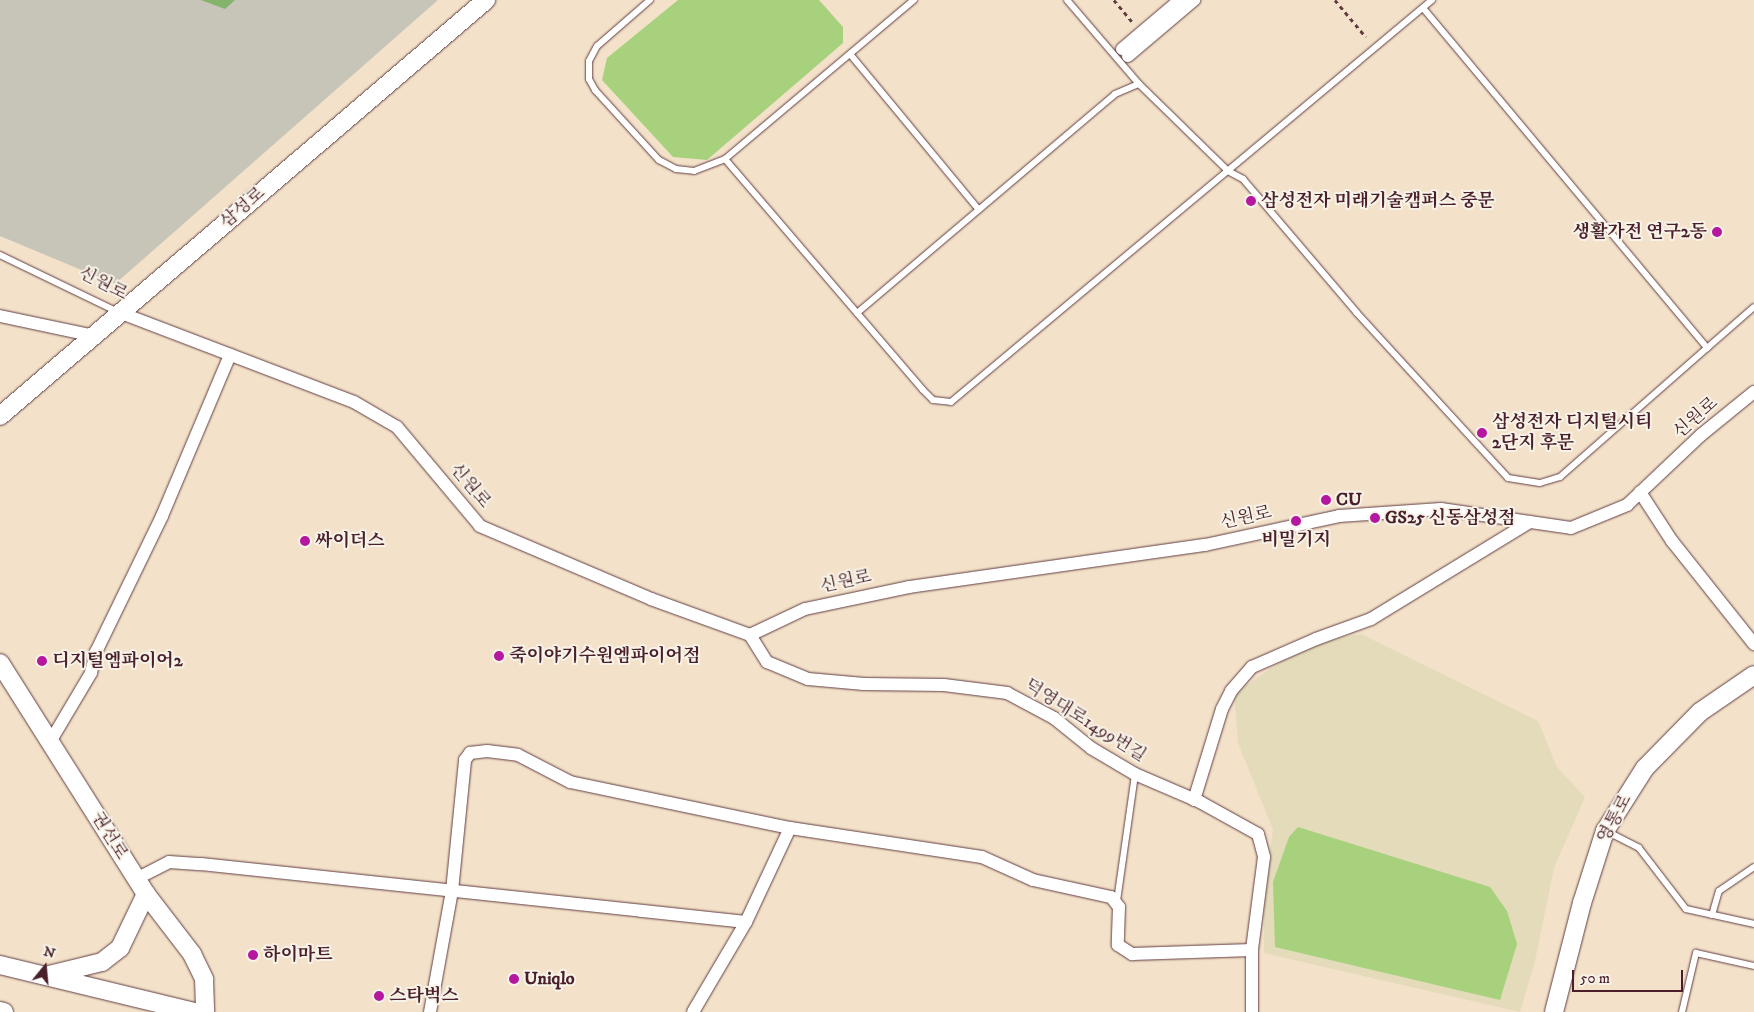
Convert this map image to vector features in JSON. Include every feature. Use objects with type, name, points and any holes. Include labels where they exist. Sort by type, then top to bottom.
[{"type":"street","name":"삼성로","points":[[0,416],[486,0]]},
{"type":"street","points":[[1180,0],[1125,52],[1194,0]]},
{"type":"street","name":"신원로","points":[[121,313],[354,402],[396,427],[480,526],[650,599],[750,635],[805,608],[900,589],[1205,545],[1339,516],[1441,510],[1571,528],[1627,505],[1701,435],[1754,392]]},
{"type":"street","points":[[0,316],[94,336]]},
{"type":"street","points":[[50,742],[91,674],[96,652],[162,516],[230,355]]},
{"type":"street","points":[[1640,492],[1672,541],[1754,644]]},
{"type":"street","points":[[1194,800],[1222,709],[1231,691],[1252,668],[1316,639],[1370,619],[1530,522]]},
{"type":"street","name":"덕영대로1499번길","points":[[750,635],[767,662],[808,679],[864,684],[944,685],[1007,693],[1054,718],[1091,748],[1135,774],[1194,800],[1258,834],[1264,857],[1252,950],[1252,1012]]},
{"type":"street","name":"권선로","points":[[0,663],[136,879],[192,954],[204,979],[205,1012]]},
{"type":"street","name":"영통로","points":[[1554,1012],[1582,903],[1605,831],[1645,768],[1700,712],[1754,675]]},
{"type":"street","points":[[430,1012],[452,891],[464,760],[470,753],[518,756],[570,782],[790,828],[982,857],[1033,880],[1111,897],[1118,901],[1118,945],[1132,954],[1252,950]]},
{"type":"street","points":[[693,1012],[746,922],[790,828]]},
{"type":"street","points":[[136,879],[169,862],[746,922]]},
{"type":"street","points":[[45,976],[102,962],[120,948],[146,894]]},
{"type":"street","points":[[0,965],[195,1012]]},
{"type":"lane","points":[[650,0],[593,51],[588,67],[592,84],[650,152],[667,166],[694,172],[725,159],[914,0]]},
{"type":"lane","points":[[1068,0],[1139,84],[1228,171],[1243,179],[1440,406],[1514,481],[1548,482],[1560,477],[1754,307]]},
{"type":"lane","points":[[725,159],[928,395],[939,402],[952,402],[1432,0]]},
{"type":"lane","points":[[1423,8],[1707,348]]},
{"type":"lane","points":[[850,54],[978,210]]},
{"type":"lane","points":[[857,313],[1116,94],[1139,84]]},
{"type":"lane","name":"신원로","points":[[0,255],[121,313]]},
{"type":"lane","points":[[1118,901],[1135,774]]},
{"type":"lane","points":[[1605,831],[1639,848],[1686,909],[1754,924]]},
{"type":"lane","points":[[1712,915],[1719,891],[1754,867]]},
{"type":"lane","points":[[1682,1012],[1696,953],[1754,966]]},
{"type":"path","points":[[1114,0],[1127,16]]},
{"type":"path","points":[[1335,0],[1366,37]]},
{"type":"shaded area","points":[[0,0],[438,0],[115,284],[0,236]]},
{"type":"shaded area","points":[[1361,634],[1538,721],[1557,767],[1585,797],[1554,868],[1535,961],[1520,1012],[1264,953],[1264,891],[1273,830],[1238,743],[1234,694],[1280,662],[1328,640]]},
{"type":"green space","points":[[201,0],[235,0],[225,9]]},
{"type":"green space","points":[[678,0],[819,0],[843,27],[843,43],[707,160],[673,157],[602,80],[607,58]]},
{"type":"green space","points":[[1298,827],[1490,887],[1507,911],[1517,944],[1500,1000],[1275,947],[1273,882],[1289,837]]},
{"type":"place","name":"삼성전자 미래기술캠퍼스 중문","points":[[1251,201]]},
{"type":"place","name":"생활가전 연구2동","points":[[1717,232]]},
{"type":"place","name":"삼성전자 디지털시티 2단지 후문","points":[[1482,433]]},
{"type":"place","name":"CU","points":[[1326,500]]},
{"type":"place","name":"GS25 신동삼성점","points":[[1375,518]]},
{"type":"place","name":"비밀기지","points":[[1296,521]]},
{"type":"place","name":"싸이더스","points":[[305,541]]},
{"type":"place","name":"죽이야기수원엠파이어점","points":[[499,656]]},
{"type":"place","name":"디지털엠파이어2","points":[[42,661]]},
{"type":"place","name":"하이마트","points":[[253,955]]},
{"type":"place","name":"Uniqlo","points":[[514,979]]},
{"type":"place","name":"스타벅스","points":[[379,996]]}]
